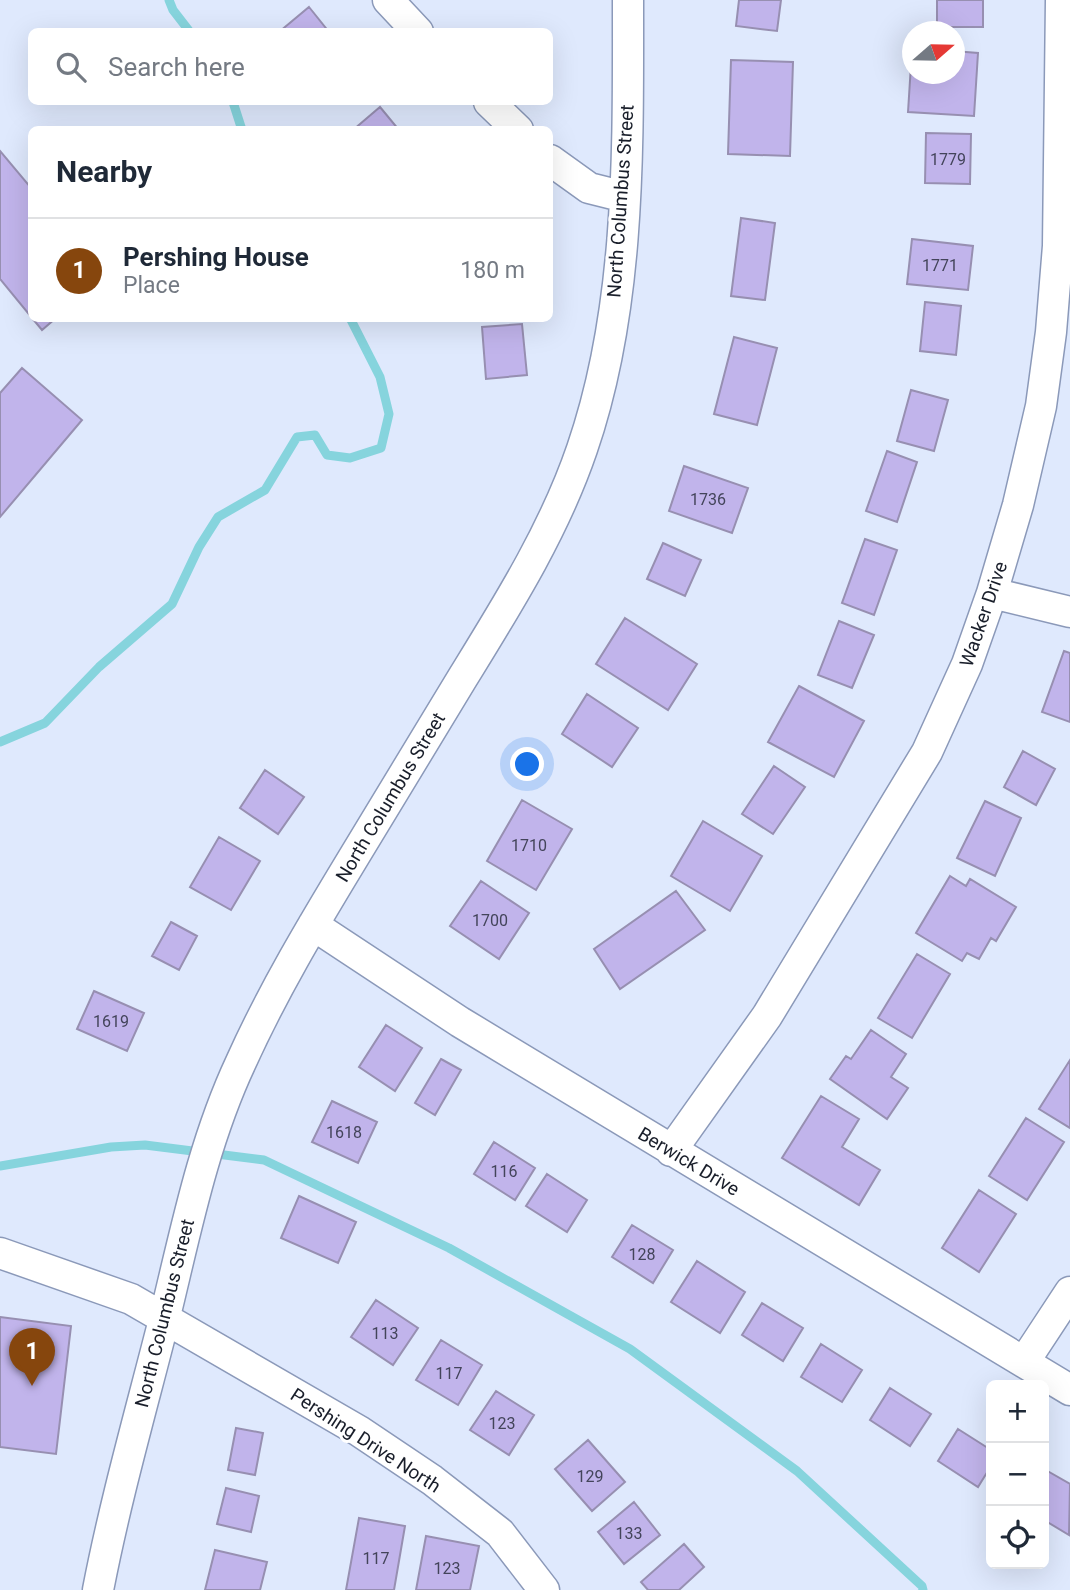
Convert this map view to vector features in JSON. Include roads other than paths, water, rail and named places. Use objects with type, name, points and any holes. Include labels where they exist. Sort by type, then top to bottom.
[{"type":"street","points":[[388,0],[414,28]]},
{"type":"street","name":"North Columbus Street","points":[[98,1590],[121,1485],[208,1148],[239,1064],[278,986],[313,925],[527,571],[581,452],[604,367],[618,281],[625,197],[628,0]]},
{"type":"street","name":"Wacker Drive","points":[[671,1151],[767,1016],[927,752],[967,664],[992,593],[1018,505],[1038,419],[1052,332],[1058,246],[1061,0]]},
{"type":"street","points":[[492,105],[514,126]]},
{"type":"street","points":[[553,162],[589,188],[625,197]]},
{"type":"street","points":[[992,593],[1070,612]]},
{"type":"street","name":"Berwick Drive","points":[[313,925],[460,1021],[671,1151],[1070,1390]]},
{"type":"street","name":"Pershing Drive North","points":[[0,1253],[131,1299],[359,1431],[432,1480],[500,1534],[544,1590]]},
{"type":"street","points":[[1024,1362],[1070,1292]]},
{"type":"waterway","points":[[169,0],[187,28]]},
{"type":"waterway","points":[[234,105],[241,126]]},
{"type":"waterway","points":[[0,742],[45,723],[99,667],[172,604],[199,547],[218,517],[265,490],[297,437],[315,435],[327,455],[350,458],[381,448],[389,414],[380,377],[352,322]]},
{"type":"waterway","points":[[0,1166],[111,1147],[145,1145],[264,1160],[449,1248],[630,1349],[797,1471],[922,1586],[923,1590]]},
{"type":"place","name":"Pershing House","points":[[32,1386]]}]
